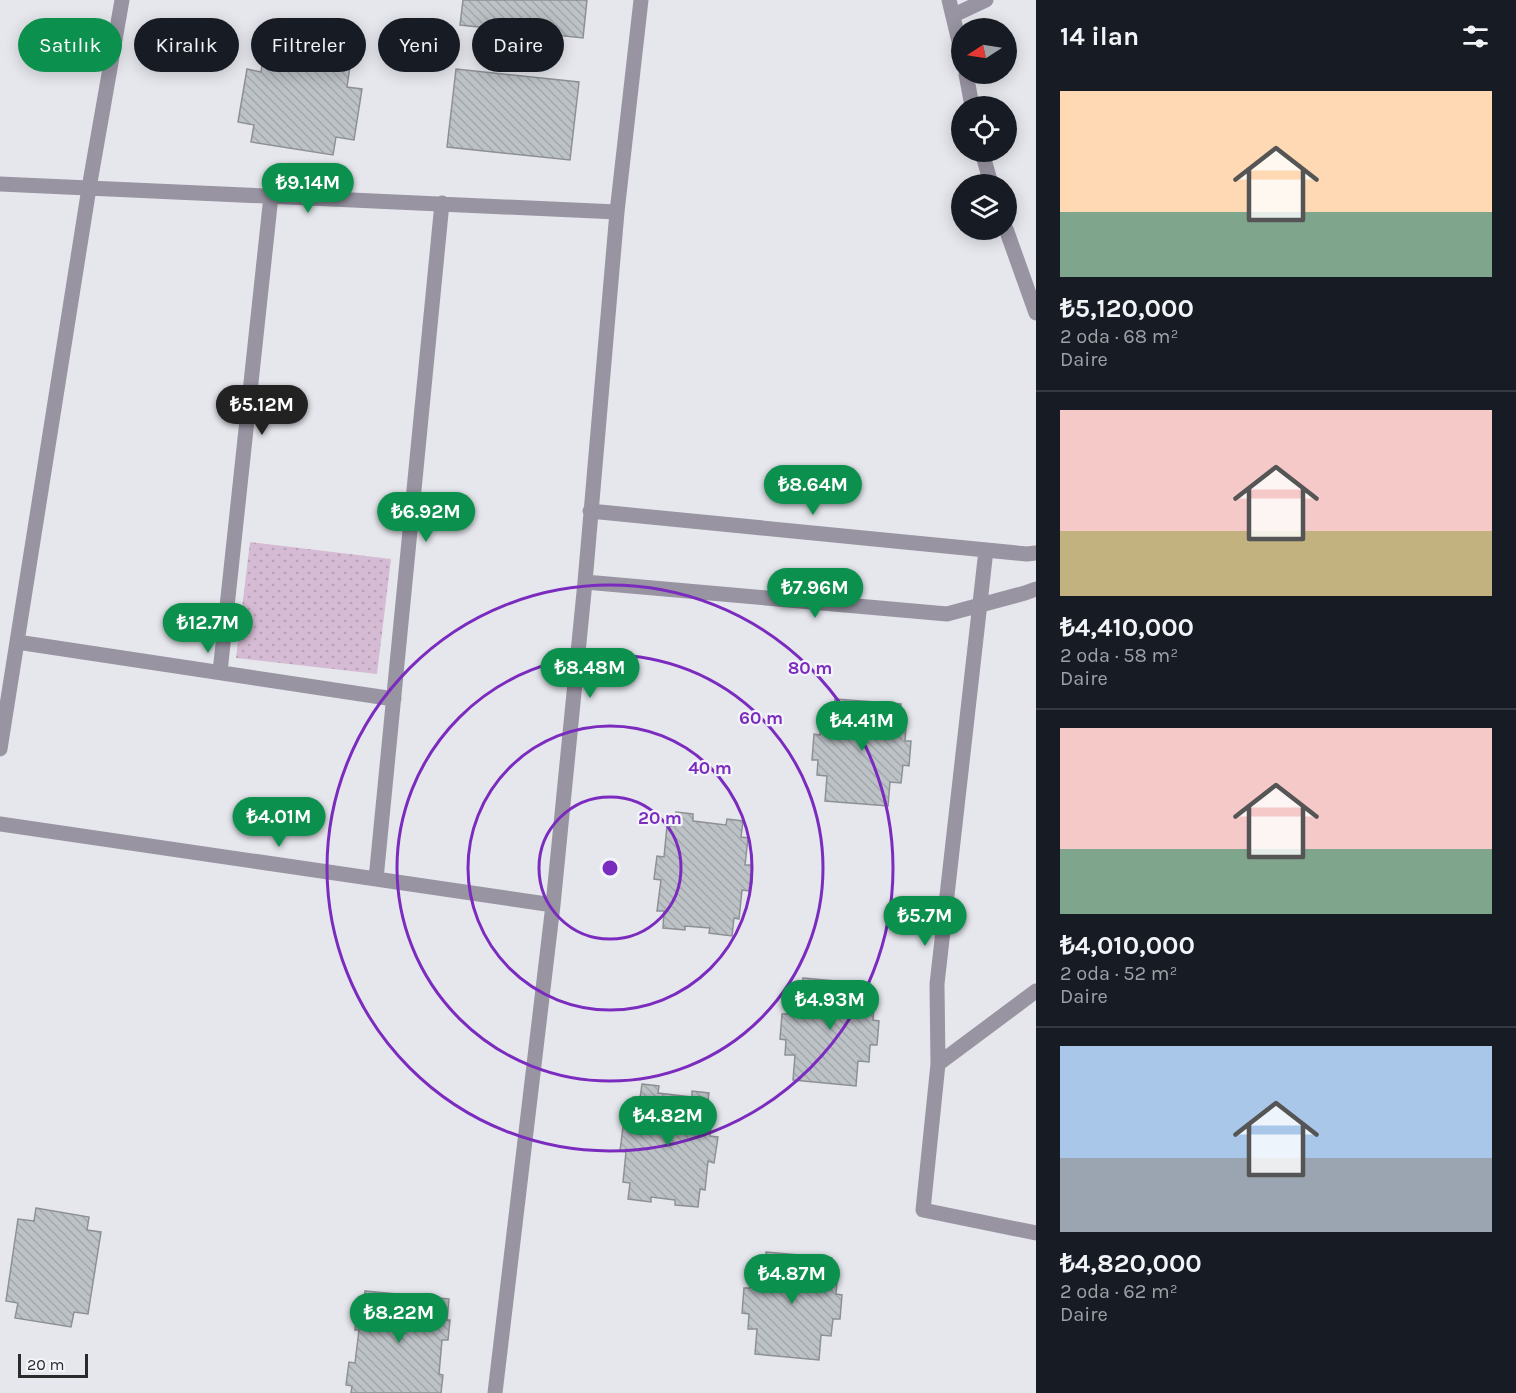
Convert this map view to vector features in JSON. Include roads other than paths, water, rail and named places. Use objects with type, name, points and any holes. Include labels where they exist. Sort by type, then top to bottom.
[{"type":"street","points":[[0,749],[89,188],[122,0]]},
{"type":"street","points":[[495,1393],[553,905],[585,582],[617,212],[641,0]]},
{"type":"street","points":[[951,7],[986,0]]},
{"type":"street","points":[[0,183],[617,212]]},
{"type":"street","points":[[220,672],[271,196]]},
{"type":"street","points":[[376,879],[442,203]]},
{"type":"street","points":[[1010,240],[1036,313]]},
{"type":"street","points":[[590,511],[1036,553]]},
{"type":"street","points":[[986,550],[937,984],[938,1064],[923,1210],[1036,1233]]},
{"type":"street","points":[[585,582],[947,614],[1036,588]]},
{"type":"street","points":[[17,642],[394,699]]},
{"type":"street","points":[[0,824],[553,905]]},
{"type":"street","points":[[938,1064],[1036,991]]}]
